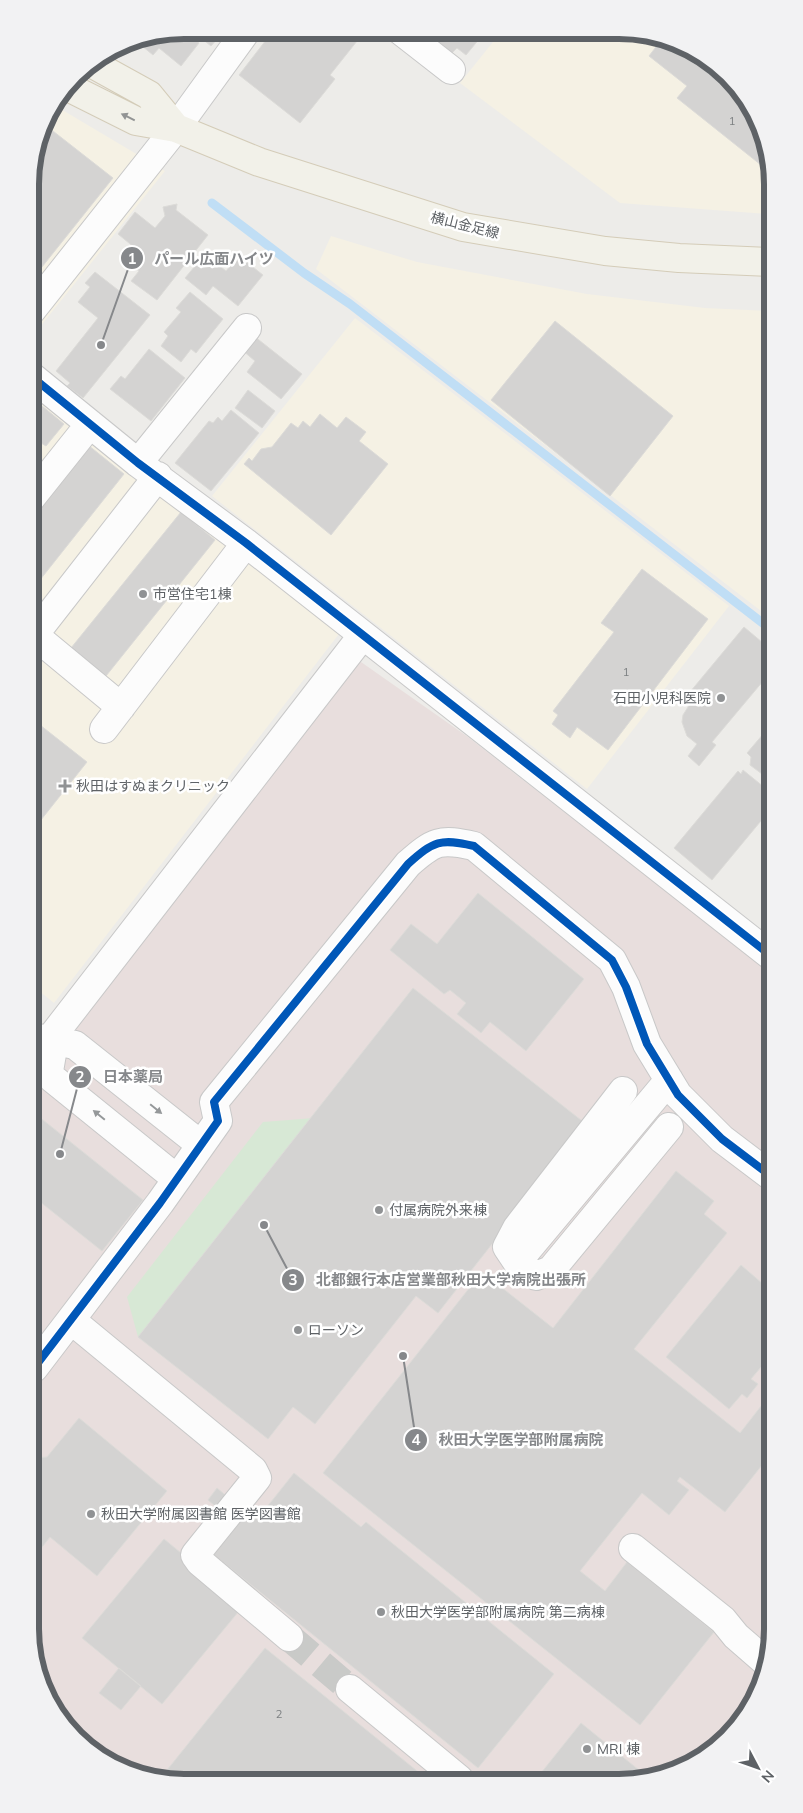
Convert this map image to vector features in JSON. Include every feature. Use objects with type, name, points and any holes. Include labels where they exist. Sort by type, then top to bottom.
[{"type":"main road","name":"横山金足線","points":[[98,67],[149,95],[176,128]]},
{"type":"main road","name":"横山金足線","points":[[74,90],[136,121],[176,128],[259,162],[463,227],[605,251],[679,258],[764,262]]},
{"type":"street","points":[[39,301],[176,128],[240,39]]},
{"type":"street","points":[[411,39],[451,70]]},
{"type":"street","points":[[39,629],[247,328]]},
{"type":"street","points":[[39,383],[148,470],[246,543],[764,950]]},
{"type":"street","points":[[39,488],[90,424]]},
{"type":"street","points":[[104,729],[246,543]]},
{"type":"street","points":[[41,1047],[362,636]]},
{"type":"street","points":[[39,640],[121,707]]},
{"type":"street","points":[[39,1362],[178,1179],[218,1121],[214,1102],[408,864],[424,850],[448,840],[474,846],[612,960],[626,987],[647,1044],[678,1095],[722,1139],[764,1171]]},
{"type":"street","points":[[41,1047],[60,1042],[74,1045],[201,1145]]},
{"type":"street","points":[[41,1047],[52,1078],[178,1179]]},
{"type":"street","points":[[516,1262],[668,1080]]},
{"type":"street","points":[[623,1091],[517,1228],[508,1247],[516,1262],[536,1276],[552,1270],[669,1127]]},
{"type":"street","points":[[71,1320],[253,1470],[257,1478],[195,1555],[200,1562],[289,1637]]},
{"type":"street","points":[[634,1548],[723,1620],[736,1636],[761,1658]]},
{"type":"street","points":[[350,1689],[453,1774]]},
{"type":"shaded area","points":[[495,39],[619,39],[638,40],[666,46],[700,63],[715,75],[722,81],[745,111],[759,146],[763,165],[764,214],[620,203],[460,83]]},
{"type":"shaded area","points":[[60,109],[165,171],[39,328],[39,174],[44,146],[50,128]]},
{"type":"shaded area","points":[[331,236],[417,262],[587,294],[705,308],[764,311],[764,613],[316,269]]},
{"type":"shaded area","points":[[355,318],[729,606],[587,789],[212,496]]},
{"type":"shaded area","points":[[39,394],[342,630],[54,1003],[39,991]]},
{"type":"shaded area","points":[[361,662],[468,737],[764,967],[764,1639],[759,1667],[753,1685],[740,1710],[728,1725],[715,1738],[692,1755],[657,1769],[619,1774],[174,1774],[137,1767],[103,1750],[88,1738],[75,1725],[58,1702],[44,1667],[39,1629],[39,1065],[345,664]]},
{"type":"green space","points":[[314,1118],[138,1337],[127,1297],[263,1122]]},
{"type":"building","points":[[174,39],[194,39],[199,43],[181,66],[159,48],[153,55],[141,46]]},
{"type":"building","points":[[202,39],[217,39],[211,46]]},
{"type":"building","points":[[267,39],[359,39],[330,75],[335,79],[300,123],[239,75]]},
{"type":"building","points":[[433,39],[479,39],[466,55],[457,48],[451,54]]},
{"type":"building","points":[[658,44],[666,46],[700,63],[722,81],[745,111],[753,128],[759,146],[763,163],[761,165],[677,98],[687,86],[649,56]]},
{"type":"building","points":[[50,129],[113,178],[39,271],[39,174],[44,146]]},
{"type":"building","points":[[177,204],[176,210],[208,235],[157,300],[131,281],[139,271],[126,261],[135,248],[118,234],[135,212],[155,228],[165,216],[163,207]]},
{"type":"building","points":[[205,254],[226,271],[239,256],[263,275],[238,306],[213,286],[206,295],[185,278]]},
{"type":"building","points":[[95,272],[150,315],[83,398],[67,386],[70,383],[56,371],[98,318],[78,302],[90,287],[85,283]]},
{"type":"building","points":[[190,292],[223,319],[196,353],[191,349],[181,362],[161,346],[168,336],[164,332],[181,312],[176,308]]},
{"type":"building","points":[[555,321],[673,416],[610,496],[491,400]]},
{"type":"building","points":[[254,336],[302,374],[281,399],[247,372],[255,361],[242,350]]},
{"type":"building","points":[[149,349],[185,378],[151,421],[110,389],[121,376],[125,379]]},
{"type":"building","points":[[248,390],[275,411],[262,428],[235,408]]},
{"type":"building","points":[[39,403],[64,424],[46,446],[41,443],[39,446]]},
{"type":"building","points":[[231,410],[259,433],[211,491],[175,463],[209,421],[213,423],[218,417],[222,421]]},
{"type":"building","points":[[320,414],[337,428],[346,417],[366,432],[359,441],[388,464],[331,535],[244,464],[249,458],[252,461],[261,449],[272,447],[291,423],[298,428],[303,421],[310,427]]},
{"type":"building","points":[[88,445],[124,474],[39,581],[39,505]]},
{"type":"building","name":"市営住宅1棟","points":[[181,512],[215,540],[106,676],[71,648]]},
{"type":"building","points":[[642,569],[708,619],[608,750],[577,727],[570,738],[552,724],[558,715],[553,711],[614,632],[601,623]]},
{"type":"building","name":"石田小児科医院","points":[[744,627],[764,644],[764,680],[712,742],[716,745],[699,766],[688,756],[697,744],[687,736],[682,722],[683,715],[695,696],[690,692]]},
{"type":"building","points":[[40,725],[87,762],[39,822]]},
{"type":"building","points":[[764,733],[764,776],[750,765],[751,757],[747,753]]},
{"type":"building","points":[[743,770],[764,787],[764,817],[712,880],[674,848],[738,771],[741,774]]},
{"type":"building","points":[[478,893],[584,979],[526,1051],[490,1022],[481,1033],[457,1014],[466,1003],[450,990],[444,994],[390,950],[411,924],[437,944]]},
{"type":"building","name":"付属病院外来棟","points":[[413,988],[586,1124],[438,1313],[416,1296],[315,1424],[293,1407],[268,1439],[138,1337]]},
{"type":"building","points":[[39,1117],[143,1200],[102,1251],[39,1201]]},
{"type":"building","points":[[676,1171],[714,1201],[704,1214],[727,1233],[634,1349],[740,1433],[764,1402],[764,1463],[725,1512],[680,1477],[677,1481],[689,1490],[669,1515],[642,1493],[580,1571],[605,1591],[627,1562],[714,1632],[640,1725],[323,1473],[482,1272],[553,1328]]},
{"type":"building","points":[[741,1265],[763,1284],[764,1283],[764,1364],[751,1379],[758,1384],[747,1398],[742,1394],[729,1409],[666,1357]]},
{"type":"building","name":"秋田大学附属図書館 医学図書館","points":[[79,1418],[167,1491],[97,1576],[50,1537],[39,1551],[39,1458],[47,1457]]},
{"type":"building","name":"秋田大学医学部附属病院 第二病棟","points":[[294,1473],[361,1527],[366,1522],[554,1674],[478,1768],[208,1550],[245,1505],[259,1517]]},
{"type":"building","points":[[217,1488],[230,1499],[221,1511],[208,1500]]},
{"type":"building","points":[[164,1539],[244,1605],[162,1704],[82,1638]]},
{"type":"building","points":[[265,1648],[421,1774],[174,1774],[165,1773]]},
{"type":"building","points":[[119,1668],[141,1686],[121,1710],[99,1693]]},
{"type":"building","name":"MRI 棟","points":[[581,1723],[642,1772],[619,1774],[540,1774]]},
{"type":"waterway","points":[[212,203],[304,273],[350,304],[764,624]]},
{"type":"tunnel","points":[[289,1637],[350,1689]]},
{"type":"cycle path","points":[[39,383],[138,463],[246,543],[764,950]]},
{"type":"cycle path","points":[[39,1361],[160,1203],[218,1121],[214,1102],[408,864],[424,850],[438,843],[453,842],[474,846],[612,960],[626,987],[647,1044],[678,1095],[722,1139],[764,1171]]},
{"type":"place","name":"パール広面ハイツ","points":[[101,345]]},
{"type":"place","name":"市営住宅1棟","points":[[143,594]]},
{"type":"place","name":"石田小児科医院","points":[[721,698]]},
{"type":"place","name":"秋田はすぬまクリニック","points":[[65,786]]},
{"type":"place","name":"日本薬局","points":[[60,1154]]},
{"type":"place","name":"付属病院外来棟","points":[[379,1210]]},
{"type":"place","name":"北都銀行本店営業部秋田大学病院出張所","points":[[264,1225]]},
{"type":"place","name":"ローソン","points":[[298,1330]]},
{"type":"place","name":"秋田大学医学部附属病院","points":[[403,1356]]},
{"type":"place","name":"秋田大学附属図書館 医学図書館","points":[[91,1514]]},
{"type":"place","name":"秋田大学医学部附属病院 第二病棟","points":[[381,1612]]},
{"type":"place","name":"MRI 棟","points":[[587,1749]]}]
